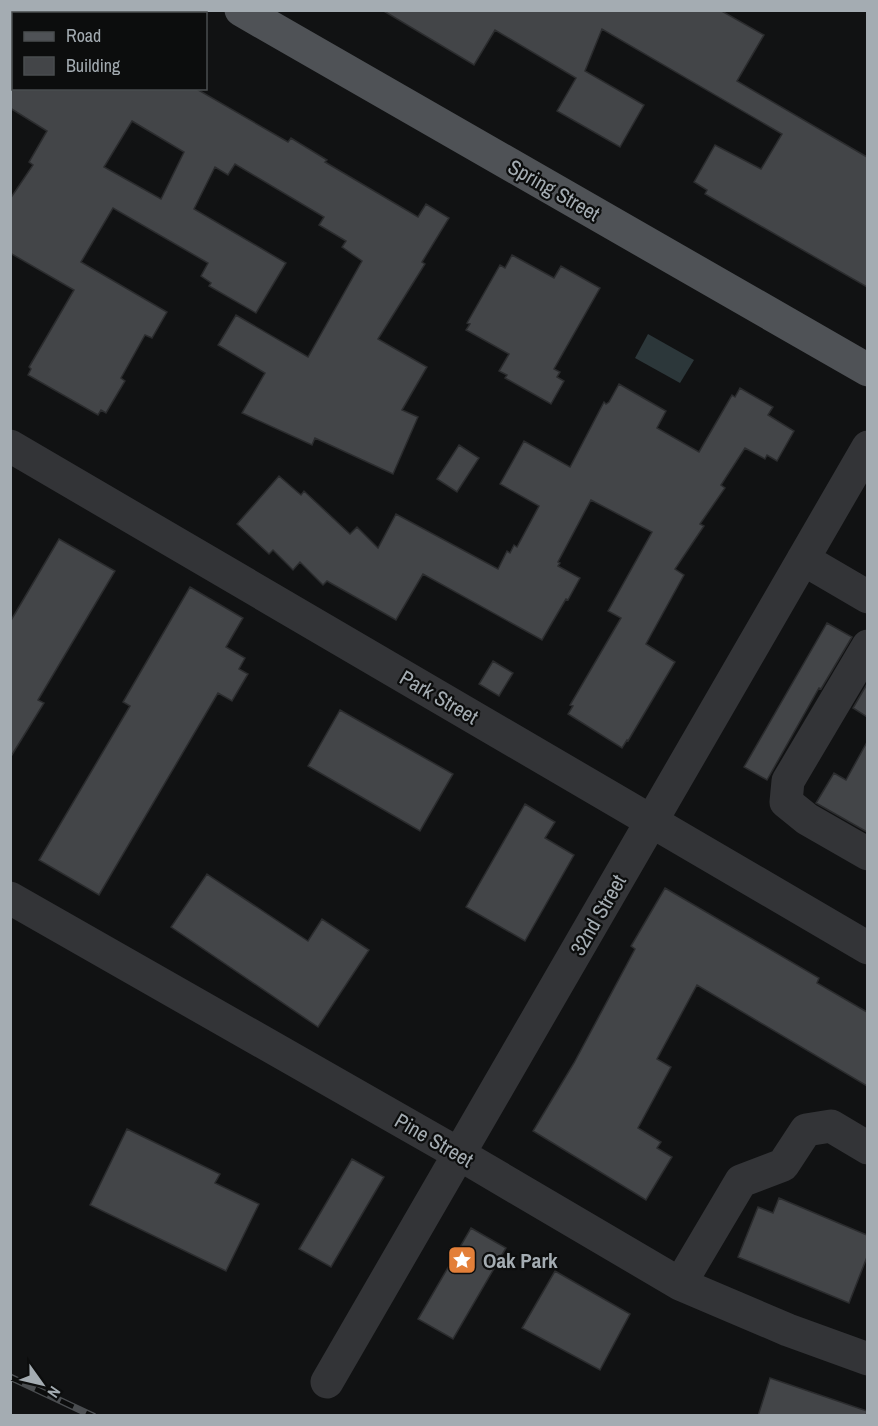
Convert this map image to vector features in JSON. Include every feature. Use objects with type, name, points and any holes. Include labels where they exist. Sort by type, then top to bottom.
[{"type":"main road","name":"Spring Street","points":[[241,10],[867,370]]},
{"type":"street","name":"Park Street","points":[[10,446],[867,948]]},
{"type":"street","name":"32nd Street","points":[[327,1382],[867,447]]},
{"type":"street","points":[[803,559],[867,597]]},
{"type":"street","points":[[867,646],[788,781],[786,802],[807,819],[867,854]]},
{"type":"street","name":"Pine Street","points":[[10,898],[459,1154],[680,1284],[788,1330],[867,1359]]},
{"type":"street","points":[[680,1284],[741,1181],[783,1165],[806,1130],[831,1126],[867,1148]]},
{"type":"shaded area","points":[[648,334],[694,360],[680,383],[635,358]]},
{"type":"building","points":[[382,10],[720,10],[764,35],[737,81],[867,157],[867,287],[705,194],[707,190],[694,182],[715,145],[761,169],[782,134],[602,29],[585,71],[644,105],[620,147],[557,111],[576,78],[495,30],[474,65]]},
{"type":"building","points":[[10,76],[12,77],[12,90],[198,90],[288,142],[291,138],[327,160],[325,162],[418,217],[426,204],[449,218],[422,262],[425,264],[378,339],[427,367],[402,410],[418,417],[393,474],[315,438],[312,445],[242,413],[265,373],[218,345],[236,315],[308,357],[362,261],[342,247],[346,241],[319,225],[324,217],[235,164],[228,175],[215,167],[194,209],[286,263],[256,313],[209,286],[211,283],[201,276],[208,263],[113,208],[81,262],[167,312],[152,338],[145,335],[121,378],[125,381],[106,413],[101,410],[98,415],[28,375],[31,369],[29,367],[74,290],[10,253],[10,199],[33,165],[29,162],[47,131],[10,108]],"holes":[[[132,121],[184,152],[161,199],[104,167]]]},
{"type":"building","points":[[512,255],[554,278],[561,266],[600,288],[554,369],[560,372],[557,377],[564,381],[551,404],[505,378],[507,375],[499,371],[509,354],[466,330],[470,324],[467,323],[500,265],[505,268]]},
{"type":"building","points":[[619,384],[666,411],[657,428],[699,452],[732,395],[735,397],[740,388],[773,407],[768,415],[794,431],[777,461],[767,455],[765,459],[745,448],[721,485],[725,488],[700,524],[704,526],[675,569],[684,575],[646,644],[675,662],[622,748],[568,714],[573,706],[570,705],[621,618],[608,611],[652,532],[591,500],[558,562],[560,563],[558,566],[580,578],[542,640],[423,574],[396,620],[327,581],[323,585],[300,562],[293,570],[273,550],[269,554],[237,524],[279,476],[301,495],[304,491],[350,534],[357,527],[378,548],[396,514],[498,569],[507,551],[510,553],[514,545],[517,547],[539,506],[500,484],[524,441],[570,467],[604,402],[606,404],[609,402]]},
{"type":"building","points":[[459,445],[479,458],[457,492],[437,479]]},
{"type":"building","points":[[59,539],[115,571],[38,700],[44,703],[10,758],[10,622]]},
{"type":"building","points":[[190,587],[243,618],[226,647],[245,658],[239,669],[248,674],[232,701],[218,693],[99,895],[39,860],[130,706],[123,702]]},
{"type":"building","points":[[827,623],[852,637],[821,689],[819,688],[767,780],[744,767]]},
{"type":"building","points":[[493,661],[513,673],[499,696],[479,684]]},
{"type":"building","points":[[867,684],[867,717],[853,708]]},
{"type":"building","points":[[340,710],[453,774],[420,831],[308,766]]},
{"type":"building","points":[[867,742],[867,832],[816,803],[834,773],[846,780]]},
{"type":"building","points":[[525,804],[555,822],[545,838],[574,855],[525,941],[466,907]]},
{"type":"building","points":[[207,874],[308,941],[322,919],[369,950],[318,1027],[171,927]]},
{"type":"building","points":[[665,888],[819,978],[817,983],[867,1012],[867,1086],[697,985],[657,1059],[671,1067],[638,1128],[661,1142],[657,1148],[672,1157],[646,1200],[533,1131],[574,1063],[635,949],[631,946]]},
{"type":"building","points":[[127,1129],[220,1174],[215,1183],[259,1204],[226,1271],[90,1205]]},
{"type":"building","points":[[352,1159],[384,1177],[331,1267],[299,1249]]},
{"type":"building","points":[[779,1198],[867,1235],[867,1257],[849,1303],[738,1257],[758,1207],[773,1213]]},
{"type":"building","points":[[471,1228],[506,1248],[453,1339],[418,1319]]},
{"type":"building","points":[[555,1271],[630,1314],[600,1370],[522,1328]]},
{"type":"building","points":[[770,1378],[867,1411],[866,1416],[758,1416]]},
{"type":"railway","points":[[10,1377],[93,1416]]},
{"type":"place","name":"Oak Park","points":[[462,1260]]}]
